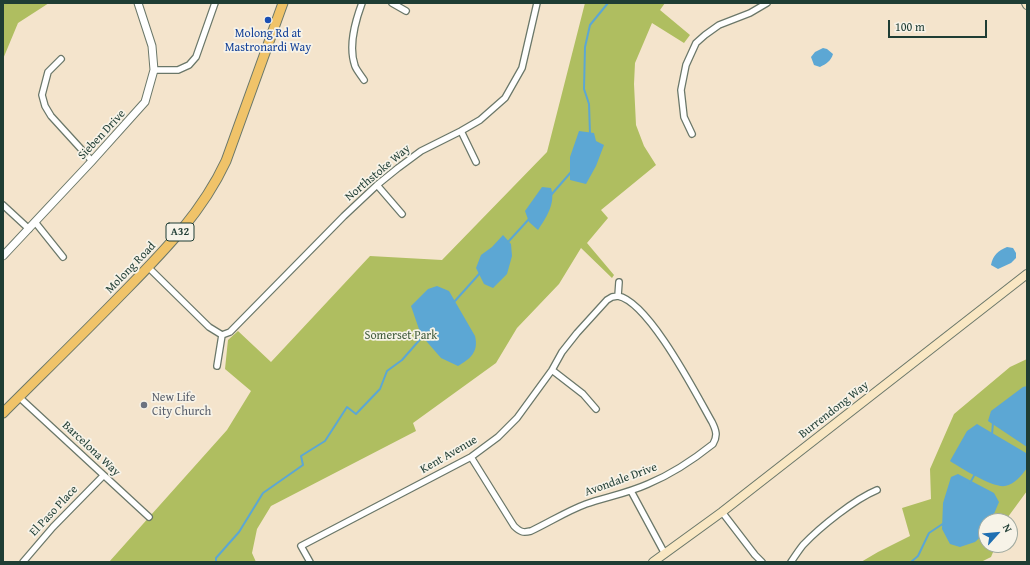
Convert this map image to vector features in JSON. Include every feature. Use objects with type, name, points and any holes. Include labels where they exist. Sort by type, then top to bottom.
[{"type":"highway","name":"Molong Road","points":[[3,413],[148,267],[186,225],[203,202],[219,177],[236,135],[283,3]]},
{"type":"main road","name":"Burrendong Way","points":[[653,562],[722,512],[1027,274]]},
{"type":"street","name":"Sieben Drive","points":[[3,256],[145,102],[154,70],[152,46],[138,3]]},
{"type":"street","points":[[154,70],[178,70],[189,65],[196,57],[215,3]]},
{"type":"street","points":[[362,3],[355,21],[352,44],[355,66],[364,80]]},
{"type":"street","points":[[392,3],[406,10]]},
{"type":"street","name":"Northstoke Way","points":[[222,334],[231,331],[344,216],[377,185],[421,151],[480,120],[505,98],[522,68],[536,3]]},
{"type":"street","points":[[692,134],[684,117],[681,90],[686,65],[696,43],[705,34],[719,25],[750,13],[767,3]]},
{"type":"street","points":[[61,59],[48,72],[42,95],[45,106],[51,116],[92,161]]},
{"type":"street","points":[[461,131],[476,162]]},
{"type":"street","points":[[377,185],[402,214]]},
{"type":"street","points":[[3,205],[29,229]]},
{"type":"street","points":[[35,222],[63,257]]},
{"type":"street","points":[[148,267],[209,327],[222,334],[216,366]]},
{"type":"street","points":[[618,296],[619,282]]},
{"type":"street","name":"Kent Avenue","points":[[310,562],[302,546],[471,457],[498,437],[517,418],[552,370],[562,352],[582,328],[607,300],[618,296]]},
{"type":"street","name":"Avondale Drive","points":[[471,457],[514,526],[519,532],[525,532],[531,531],[574,509],[647,485],[681,467],[713,444],[716,439],[716,433],[712,422],[657,330],[645,315],[633,304],[623,297],[618,296]]},
{"type":"street","points":[[552,370],[583,394],[596,409]]},
{"type":"street","name":"Barcelona Way","points":[[19,397],[149,517]]},
{"type":"street","name":"El Paso Place","points":[[23,562],[103,476]]},
{"type":"street","points":[[791,562],[803,545],[820,529],[864,495],[877,490]]},
{"type":"street","points":[[631,491],[665,554]]},
{"type":"street","points":[[722,512],[762,562]]},
{"type":"green space","points":[[3,3],[49,3],[18,23],[3,59]]},
{"type":"green space","name":"Somerset Park","points":[[585,3],[665,3],[660,10],[690,35],[684,43],[652,23],[635,63],[634,84],[636,125],[644,146],[656,165],[601,210],[608,218],[587,243],[614,275],[612,278],[581,248],[559,284],[517,328],[496,363],[413,423],[416,431],[271,506],[257,529],[252,553],[256,562],[109,562],[227,430],[251,391],[225,369],[228,340],[238,331],[271,362],[370,256],[442,260],[547,152]]},
{"type":"green space","points":[[1027,359],[1027,491],[1011,513],[978,513],[978,553],[993,553],[991,557],[981,562],[861,562],[910,536],[902,508],[931,499],[930,469],[954,414],[1010,367]]},
{"type":"water","points":[[823,48],[827,49],[833,54],[831,59],[820,67],[814,65],[811,57],[815,52]]},
{"type":"water","points":[[579,131],[594,133],[596,141],[604,145],[596,166],[586,184],[570,180],[570,157]]},
{"type":"water","points":[[542,187],[551,188],[552,199],[547,215],[538,230],[529,222],[525,211]]},
{"type":"water","points":[[503,235],[511,244],[512,256],[507,274],[493,288],[484,284],[476,268],[481,255],[492,247]]},
{"type":"water","points":[[1007,247],[1013,248],[1016,253],[1016,258],[1011,263],[998,269],[991,265],[996,254]]},
{"type":"water","points":[[437,286],[449,291],[475,336],[475,351],[470,358],[458,366],[441,358],[421,335],[411,306],[428,289]]},
{"type":"water","points":[[1027,386],[1027,447],[988,421],[991,411],[1023,387]]},
{"type":"water","points":[[977,424],[1026,453],[1027,468],[1015,482],[1005,486],[993,484],[977,477],[950,461],[967,431]]},
{"type":"water","points":[[958,474],[994,493],[999,502],[994,513],[978,513],[978,539],[975,542],[960,547],[950,544],[942,529],[943,503],[951,477]]},
{"type":"waterway","points":[[590,134],[589,104],[584,89],[585,47],[590,25],[608,3]]},
{"type":"waterway","points":[[551,195],[572,171]]},
{"type":"waterway","points":[[508,242],[529,219]]},
{"type":"waterway","points":[[454,302],[481,272]]},
{"type":"waterway","points":[[216,562],[216,558],[239,532],[263,493],[303,465],[301,456],[325,441],[347,407],[356,414],[380,389],[387,371],[402,360],[423,336]]},
{"type":"waterway","points":[[992,435],[993,422]]},
{"type":"waterway","points":[[970,483],[976,472]]},
{"type":"waterway","points":[[911,562],[918,556],[929,533],[944,523]]},
{"type":"place","name":"Molong Rd at Mastronardi Way","points":[[268,20]]},
{"type":"place","name":"New Life City Church","points":[[144,405]]}]
